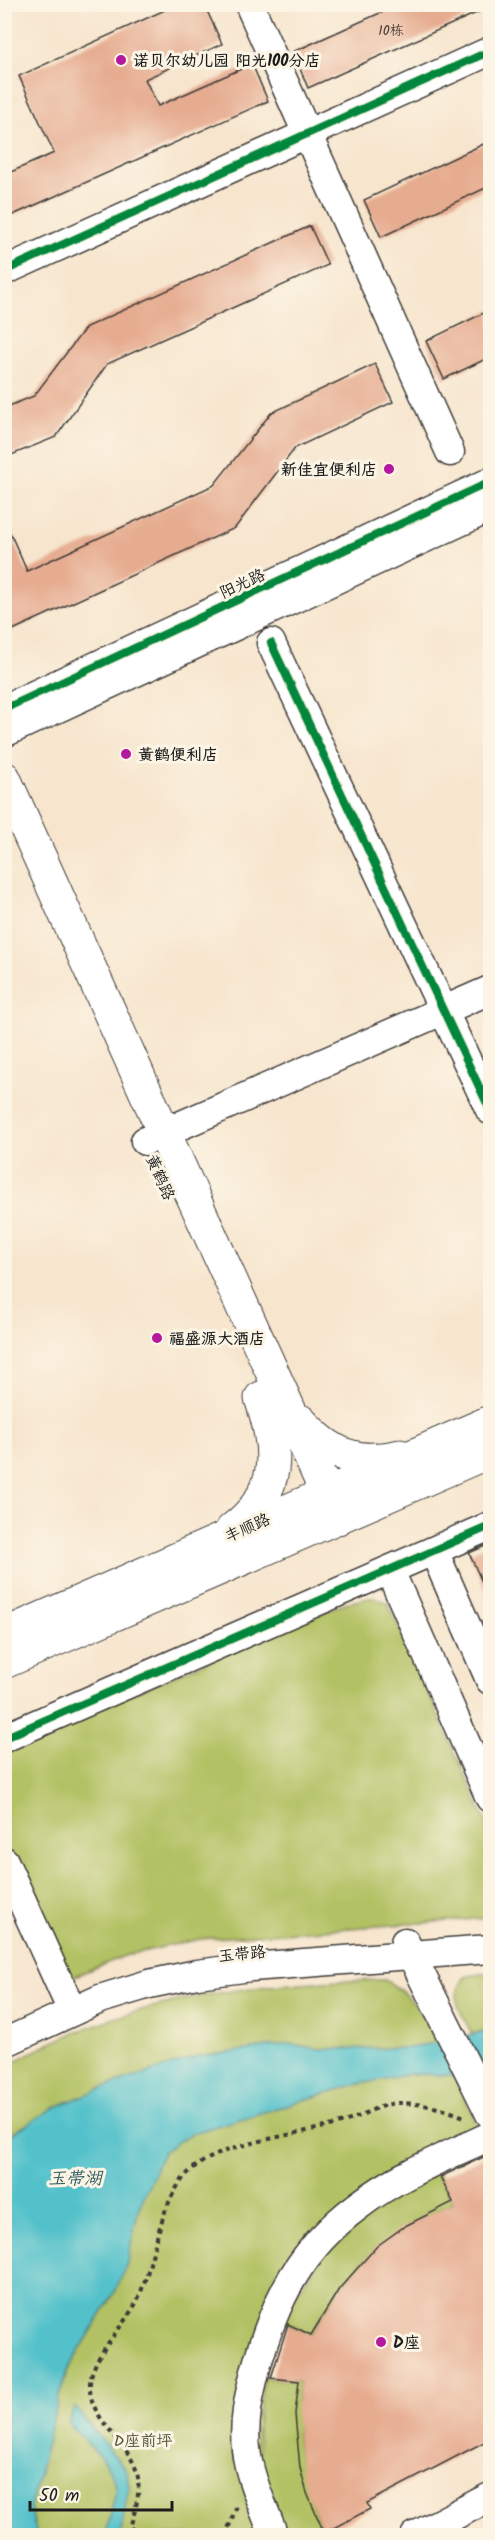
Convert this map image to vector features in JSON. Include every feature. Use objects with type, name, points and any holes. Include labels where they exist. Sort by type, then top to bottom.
[{"type":"main road","points":[[4,778],[155,1137]]},
{"type":"main road","name":"黄鹤路","points":[[4,827],[155,1137],[323,1509]]},
{"type":"main road","points":[[271,1394],[328,1449],[346,1455],[385,1460],[431,1448]]},
{"type":"main road","points":[[211,1544],[241,1523],[256,1507],[268,1484],[274,1461],[271,1394]]},
{"type":"main road","name":"丰顺路","points":[[4,1635],[211,1544],[323,1509],[431,1448],[490,1422]]},
{"type":"main road","points":[[4,1662],[323,1509],[490,1451]]},
{"type":"street","points":[[249,4],[450,452]]},
{"type":"street","points":[[4,271],[490,51]]},
{"type":"street","name":"阳光路","points":[[4,710],[490,482]]},
{"type":"street","points":[[4,733],[490,508]]},
{"type":"street","points":[[272,643],[490,1110]]},
{"type":"street","points":[[155,1137],[490,990]]},
{"type":"street","points":[[4,1738],[490,1526]]},
{"type":"street","points":[[434,1551],[490,1680]]},
{"type":"street","points":[[390,1571],[490,1798]]},
{"type":"street","points":[[4,1861],[68,2002],[4,2043]]},
{"type":"street","name":"玉带路","points":[[4,2023],[68,2002],[165,1964],[277,1949],[408,1948],[490,1932]]},
{"type":"street","points":[[274,2535],[252,2473],[245,2434],[251,2386],[283,2291],[317,2243],[358,2205],[486,2124],[442,2015],[408,1948],[490,1949]]},
{"type":"street","points":[[415,2535],[490,2497]]},
{"type":"path","points":[[141,2535],[130,2527],[139,2488],[135,2466],[94,2409],[89,2392],[90,2379],[112,2337],[137,2300],[165,2212],[173,2192],[188,2172],[240,2146],[345,2122],[388,2105],[420,2105],[486,2124]]},
{"type":"green space","points":[[374,1597],[388,1603],[490,1830],[490,1918],[200,1939],[127,1955],[72,1977],[56,1960],[5,1845],[4,1748],[345,1603]]},
{"type":"green space","points":[[490,1972],[490,2031],[472,2034],[460,2012],[457,1992],[465,1977]]},
{"type":"green space","points":[[385,1980],[410,1999],[437,2043],[410,2048],[320,2049],[289,2044],[197,2057],[107,2086],[5,2138],[5,2067],[49,2044],[94,2025],[189,1998],[237,1990],[286,1984]]},
{"type":"green space","name":"D座前坪","points":[[452,2073],[478,2126],[357,2199],[252,2354],[266,2535],[37,2535],[30,2508],[52,2418],[67,2371],[116,2290],[127,2264],[138,2210],[162,2152],[190,2134],[354,2085],[411,2074]]},
{"type":"green space","points":[[436,2169],[453,2202],[406,2228],[370,2255],[340,2289],[311,2335],[278,2319],[345,2225]]},
{"type":"green space","points":[[263,2377],[299,2381],[296,2419],[299,2454],[307,2488],[320,2524],[299,2535],[282,2535],[254,2453]]},
{"type":"water","name":"玉带湖","points":[[490,2031],[490,2076],[411,2074],[354,2085],[190,2134],[163,2152],[138,2210],[127,2264],[116,2290],[67,2371],[30,2508],[37,2535],[5,2536],[5,2138],[53,2108],[107,2086],[197,2057],[289,2044],[320,2049],[410,2048]]},
{"type":"water","points":[[75,2407],[127,2471],[129,2487],[120,2535],[106,2535],[115,2493],[114,2483],[105,2464],[68,2423]]},
{"type":"building","points":[[178,4],[204,4],[222,44],[145,79],[158,106],[252,64],[268,101],[4,219],[4,175],[54,153],[19,76]]},
{"type":"building","points":[[400,4],[490,4],[490,7],[308,88],[293,52]]},
{"type":"building","points":[[490,141],[490,186],[381,237],[364,200]]},
{"type":"building","points":[[310,226],[328,265],[107,364],[56,437],[4,458],[4,408],[34,396],[86,327]]},
{"type":"building","points":[[490,310],[490,357],[444,379],[426,341]]},
{"type":"building","points":[[375,364],[393,402],[295,448],[235,528],[4,634],[4,519],[27,571],[214,485],[271,413]]},
{"type":"building","points":[[490,1544],[490,1600],[469,1553]]},
{"type":"building","name":"D座","points":[[490,2154],[490,2439],[367,2503],[370,2509],[324,2533],[307,2493],[300,2468],[295,2414],[299,2381],[271,2378],[288,2324],[311,2335],[339,2289],[377,2246],[405,2226],[453,2202],[440,2177]]},
{"type":"cycle path","points":[[4,271],[490,51]]},
{"type":"cycle path","points":[[4,709],[490,482]]},
{"type":"cycle path","points":[[271,643],[490,1110]]},
{"type":"cycle path","points":[[4,1738],[490,1526]]},
{"type":"place","name":"诺贝尔幼儿园 阳光100分店","points":[[121,60]]},
{"type":"place","name":"新佳宜便利店","points":[[389,469]]},
{"type":"place","name":"黄鹤便利店","points":[[126,754]]},
{"type":"place","name":"福盛源大酒店","points":[[157,1338]]},
{"type":"place","name":"D座","points":[[381,2342]]}]
